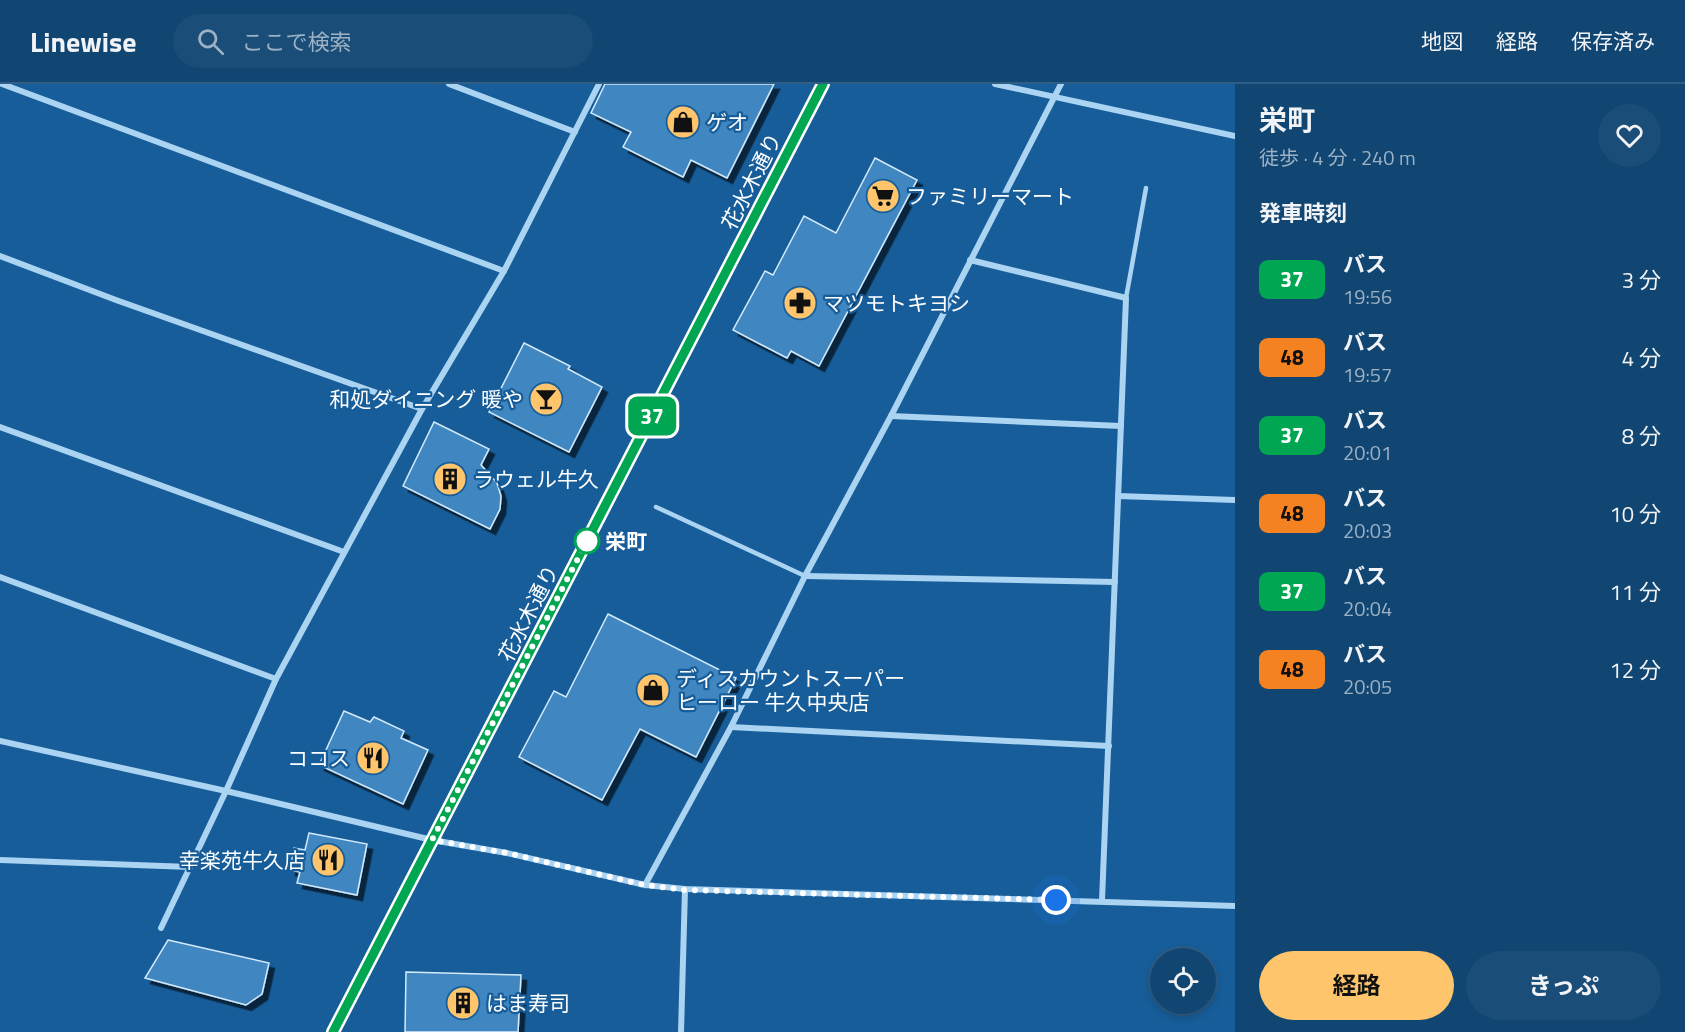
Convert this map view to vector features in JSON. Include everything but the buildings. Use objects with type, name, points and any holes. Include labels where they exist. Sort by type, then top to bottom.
[{"type":"street","points":[[2,84],[504,271]]},
{"type":"street","points":[[449,84],[575,132]]},
{"type":"street","points":[[161,928],[276,680],[422,410],[504,271],[599,84]]},
{"type":"street","name":"花水木通り","points":[[333,1032],[823,84]]},
{"type":"street","points":[[995,84],[1235,136]]},
{"type":"street","points":[[645,885],[731,727],[805,576],[891,416],[1061,84]]},
{"type":"street","points":[[0,256],[422,410]]},
{"type":"street","points":[[970,260],[1126,298],[1102,901]]},
{"type":"street","points":[[891,416],[1121,426]]},
{"type":"street","points":[[0,427],[344,552]]},
{"type":"street","points":[[1118,496],[1235,500]]},
{"type":"street","points":[[805,576],[1115,582]]},
{"type":"street","points":[[0,577],[276,680]]},
{"type":"street","points":[[731,727],[1109,746]]},
{"type":"street","points":[[0,741],[432,840],[507,853],[645,885],[685,890],[1235,906]]},
{"type":"street","points":[[0,860],[190,867]]},
{"type":"street","points":[[681,1032],[685,890]]},
{"type":"lane","points":[[1126,298],[1146,188]]},
{"type":"lane","points":[[656,507],[805,576]]},
{"type":"bus line","name":"37","points":[[333,1032],[823,84]]},
{"type":"place","name":"ゲオ","points":[[683,122]]},
{"type":"place","name":"ファミリーマート","points":[[883,196]]},
{"type":"place","name":"マツモトキヨシ","points":[[800,303]]},
{"type":"place","name":"和処ダイニング 暖や","points":[[546,399]]},
{"type":"place","name":"ラウェル牛久","points":[[450,479]]},
{"type":"place","name":"栄町","points":[[587,541]]},
{"type":"place","name":"ディスカウントスーパー ヒーロー 牛久中央店","points":[[653,690]]},
{"type":"place","name":"ココス","points":[[373,758]]},
{"type":"place","name":"幸楽苑牛久店","points":[[328,860]]},
{"type":"place","name":"はま寿司","points":[[463,1003]]},
{"type":"route","points":[[587,541],[432,840],[507,853],[645,885],[685,890],[1056,900]]}]
